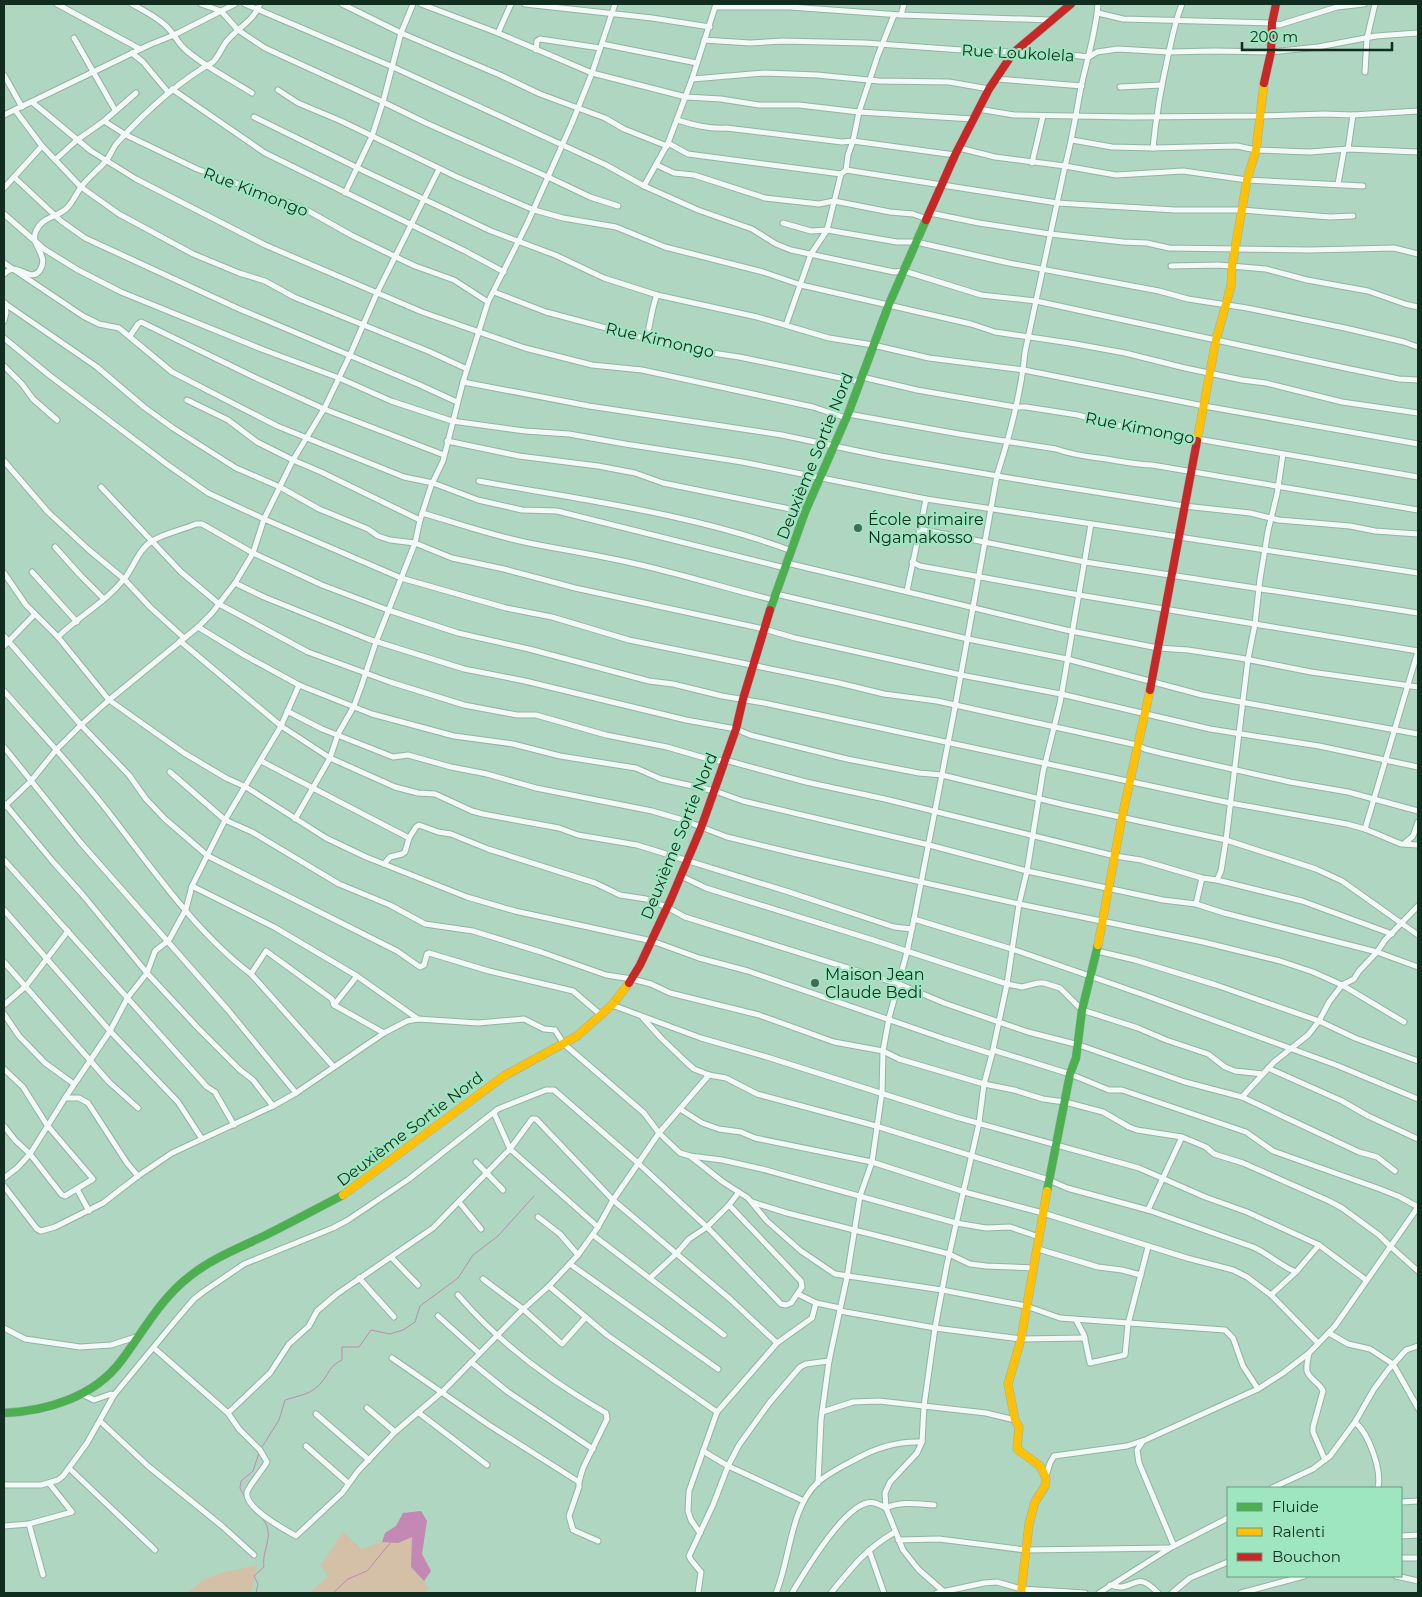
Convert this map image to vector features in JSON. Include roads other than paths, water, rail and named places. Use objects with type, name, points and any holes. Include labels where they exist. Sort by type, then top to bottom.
[{"type":"main road","name":"Deuxième Sortie Nord","points":[[4,1413],[26,1412],[46,1408],[82,1394],[104,1379],[113,1371],[169,1295],[197,1271],[215,1258],[266,1235],[347,1193],[504,1076],[564,1044],[588,1027],[612,1005],[632,979],[652,941],[701,828],[736,729],[752,666],[764,629],[805,512],[847,416],[889,304],[916,242],[972,120],[1013,52],[1071,4]]},
{"type":"main road","points":[[1021,1591],[1025,1550],[1035,1500],[1046,1487],[1046,1476],[1038,1463],[1017,1449],[1019,1426],[1014,1420],[1008,1384],[1021,1339],[1049,1180],[1070,1074],[1076,1058],[1082,1010],[1092,977],[1110,889],[1129,780],[1158,648],[1216,340],[1231,286],[1232,266],[1247,180],[1256,150],[1264,87],[1271,52],[1272,23],[1276,4]]},
{"type":"street","points":[[58,4],[140,49]]},
{"type":"street","points":[[132,4],[166,26],[174,35],[177,43],[206,66],[252,93]]},
{"type":"street","points":[[201,4],[222,11],[238,30],[265,48],[590,197],[618,206]]},
{"type":"street","points":[[4,115],[140,49],[174,35],[235,4]]},
{"type":"street","points":[[245,4],[259,7],[393,67],[606,165],[644,186],[698,210],[752,228],[776,244],[811,254],[894,272],[904,270],[981,295],[1036,302],[1389,377],[1418,380]]},
{"type":"street","points":[[342,4],[401,33],[540,94],[578,107],[605,118],[624,129],[688,154],[844,172],[1057,202],[1175,210],[1242,210],[1353,216]]},
{"type":"street","points":[[345,193],[372,136],[393,67],[401,33],[413,4]]},
{"type":"street","points":[[421,4],[498,33],[592,73],[686,97],[721,99],[759,105],[799,105],[859,112],[972,120]]},
{"type":"street","points":[[498,33],[511,4]]},
{"type":"street","points":[[525,4],[612,13],[710,27]]},
{"type":"street","points":[[295,819],[330,758],[338,734],[354,706],[376,642],[415,543],[422,513],[444,455],[462,382],[488,302],[534,210],[563,145],[592,73],[615,4]]},
{"type":"street","points":[[901,15],[904,4]]},
{"type":"street","points":[[818,1483],[819,1444],[829,1360],[840,1310],[860,1196],[872,1162],[882,1092],[883,1051],[889,1018],[912,929],[968,639],[997,475],[1008,442],[1024,370],[1042,269],[1072,140],[1098,13],[1098,4]]},
{"type":"street","points":[[1153,148],[1162,86],[1176,20],[1182,4]]},
{"type":"street","points":[[1098,13],[1123,19],[1272,23],[1279,25],[1337,7],[1364,4]]},
{"type":"street","points":[[1365,72],[1367,38],[1375,4]]},
{"type":"street","points":[[644,186],[668,145],[716,5],[790,7],[894,15],[1050,20]]},
{"type":"street","points":[[4,274],[17,268],[30,275],[40,271],[43,262],[42,254],[34,237],[39,226],[44,220],[66,209],[81,187],[106,161],[117,144],[170,91],[213,62],[219,56],[226,41],[253,18],[259,7]]},
{"type":"street","points":[[786,325],[811,254],[827,230],[853,141],[859,112],[894,15]]},
{"type":"street","name":"Rue Loukolela","points":[[704,40],[750,43],[783,41],[882,44],[1062,54],[1089,58],[1097,52],[1118,49],[1169,52],[1271,52],[1318,47],[1367,38],[1418,33]]},
{"type":"street","points":[[74,38],[115,110]]},
{"type":"street","points":[[536,50],[540,39],[601,46],[697,63]]},
{"type":"street","points":[[132,53],[170,91],[265,153],[504,272]]},
{"type":"street","points":[[692,79],[765,73],[870,80],[949,82],[989,89]]},
{"type":"street","points":[[4,75],[22,107]]},
{"type":"street","points":[[997,79],[1082,86]]},
{"type":"street","points":[[1120,87],[1162,86]]},
{"type":"street","points":[[278,90],[298,103],[534,210],[563,218],[616,227],[665,247],[763,272],[801,285],[889,304],[971,324],[995,332],[1029,336],[1124,353],[1210,373],[1266,383],[1342,402],[1399,409],[1418,414]]},
{"type":"street","points":[[55,160],[136,93]]},
{"type":"street","points":[[32,102],[77,140],[106,161],[265,246],[422,312],[525,348],[592,365],[642,370],[847,416],[1056,448],[1071,454],[1418,510]]},
{"type":"street","points":[[978,109],[1004,114],[1043,116],[1156,117],[1353,115],[1418,111]]},
{"type":"street","points":[[15,110],[42,146],[81,187],[119,214],[193,254],[239,273],[265,281],[294,297],[466,369]]},
{"type":"street","points":[[1338,184],[1353,115]]},
{"type":"street","points":[[1032,163],[1043,116]]},
{"type":"street","points":[[254,117],[356,168],[491,231],[519,241],[604,278],[657,295],[757,317],[829,338],[873,345],[929,358],[1024,370],[1204,406],[1418,444]]},
{"type":"street","points":[[677,120],[699,127],[714,129],[726,128],[842,142],[853,141],[957,151],[1116,175],[1183,171],[1247,180],[1363,186]]},
{"type":"street","name":"Rue Kimongo","points":[[104,121],[126,135],[197,169],[303,208],[351,235],[396,257],[454,280],[488,302]]},
{"type":"street","points":[[1072,140],[1112,147],[1237,146],[1256,150],[1310,152],[1346,149],[1418,152]]},
{"type":"street","points":[[4,188],[42,146]]},
{"type":"street","points":[[657,166],[674,174],[694,175],[765,198],[819,204],[834,202],[890,212],[903,212],[1050,234],[1148,243],[1169,248],[1394,248],[1418,254]]},
{"type":"street","points":[[273,1106],[253,1080],[240,1070],[198,1028],[147,973],[82,894],[4,805],[31,781],[56,750],[109,700],[198,627],[235,583],[253,553],[264,519],[293,460],[324,409],[350,355],[362,324],[440,169]]},
{"type":"street","points":[[14,177],[56,214],[61,221],[85,238],[238,308],[457,402]]},
{"type":"street","points":[[4,214],[35,242],[78,270],[121,292],[391,400],[452,421],[525,431],[569,434],[742,462],[991,509],[1418,573]]},
{"type":"street","points":[[783,222],[811,231],[827,230],[897,242],[916,242],[1226,306],[1247,308],[1345,328],[1418,347]]},
{"type":"street","points":[[4,263],[83,316],[99,324],[119,328],[172,372],[187,381],[277,426],[306,438],[404,477],[433,484],[478,500],[522,510],[558,511],[786,565],[907,591],[951,603],[974,606],[1072,631],[1158,648],[1188,650],[1248,659],[1312,672],[1408,684],[1418,687]]},
{"type":"street","points":[[1171,266],[1232,266],[1266,269],[1307,280],[1368,291],[1405,304],[1418,306]]},
{"type":"street","name":"Rue Kimongo","points":[[494,292],[546,312],[685,349],[739,356],[1015,407],[1078,415],[1101,422],[1197,440],[1418,477]]},
{"type":"street","points":[[646,338],[651,323],[651,308],[657,295]]},
{"type":"street","points":[[4,303],[4,321]]},
{"type":"street","points":[[4,303],[97,367],[144,407],[173,428],[236,468],[390,540],[415,543],[452,558],[504,569],[575,588],[764,629],[795,638],[961,675],[1061,694],[1210,729],[1319,746],[1418,767]]},
{"type":"street","points":[[130,336],[141,322],[324,409],[444,455]]},
{"type":"street","points":[[4,338],[49,375],[208,493],[400,578],[478,601],[552,617],[629,640],[884,694],[937,702],[1054,727],[1137,745],[1145,749],[1235,770],[1348,792],[1418,811]]},
{"type":"street","points":[[4,366],[22,384],[33,399],[57,420]]},
{"type":"street","points":[[462,382],[589,406],[772,433],[881,456],[1184,506],[1250,513],[1271,519],[1321,525],[1350,526],[1376,531],[1418,534]]},
{"type":"street","points":[[187,400],[228,420],[257,442],[420,520]]},
{"type":"street","points":[[447,441],[519,456],[598,466],[663,483],[805,512]]},
{"type":"street","points":[[1217,880],[1221,870],[1226,840],[1248,659],[1255,624],[1265,550],[1283,454]]},
{"type":"street","points":[[4,461],[48,512],[124,579],[182,640],[281,726],[330,758],[396,787],[418,793],[435,794],[472,811],[559,828],[578,835],[637,845],[894,927],[912,929]]},
{"type":"street","points":[[479,481],[597,501],[671,517],[751,537],[792,551]]},
{"type":"street","points":[[101,487],[182,572],[219,604],[308,652],[390,682],[464,705],[517,715],[536,715],[606,735],[666,746],[708,759],[725,760],[806,782],[1115,856],[1141,860],[1202,878],[1302,900],[1392,934]]},
{"type":"street","points":[[907,591],[926,498]]},
{"type":"street","points":[[422,513],[528,543],[616,559],[716,584],[731,590],[775,597],[968,639],[1067,658],[1150,682],[1202,694],[1418,734]]},
{"type":"street","points":[[58,637],[68,626],[77,622],[104,599],[124,579],[140,554],[152,541],[196,524],[202,524],[253,553],[322,585],[388,610],[458,633],[529,649],[649,681],[673,684],[1365,829],[1397,842],[1418,845]]},
{"type":"street","points":[[943,1591],[913,1564],[903,1550],[886,1508],[884,1498],[886,1487],[917,1453],[922,1442],[924,1406],[935,1328],[949,1254],[979,1123],[984,1084],[1000,1022],[1019,904],[1061,694],[1091,524]]},
{"type":"street","points":[[919,529],[1085,562],[1418,613]]},
{"type":"street","points":[[56,547],[104,599]]},
{"type":"street","points":[[912,562],[920,566],[1079,595],[1418,651],[1365,829]]},
{"type":"street","points":[[32,572],[77,622]]},
{"type":"street","points":[[4,573],[26,605],[58,637],[109,700],[184,753],[246,788],[326,838],[384,864],[467,897],[515,911],[652,941],[699,958],[748,971],[946,1039],[1070,1074],[1109,1090],[1122,1090],[1246,1132],[1273,1151],[1380,1189],[1418,1207],[1329,1333],[1309,1354],[1283,1373],[1258,1389],[1143,1441],[1127,1446],[1054,1456],[1046,1476]]},
{"type":"street","points":[[235,583],[264,597],[376,642],[464,669],[525,681],[686,720],[736,729],[750,735],[846,759],[919,773],[942,775],[1226,840],[1316,869],[1342,882],[1418,935]]},
{"type":"street","points":[[6,644],[35,614]]},
{"type":"street","points":[[198,627],[299,685],[372,714],[454,736],[513,744],[560,756],[636,768],[661,779],[714,791],[743,801],[929,845],[1027,871],[1163,900],[1196,904],[1224,913],[1377,952],[1418,967]]},
{"type":"street","points":[[4,636],[6,644],[129,775],[146,799],[165,819],[208,856],[397,951],[420,967],[424,965],[429,953],[489,971],[573,991],[601,1015]]},
{"type":"street","points":[[4,1178],[30,1154],[47,1125],[110,1031],[128,997],[147,973],[155,951],[169,940],[186,909],[192,886],[225,820],[246,788],[281,726],[299,685]]},
{"type":"street","points":[[4,691],[105,807],[143,858],[209,937],[237,964],[251,974],[334,1067]]},
{"type":"street","points":[[287,711],[322,729],[393,757],[408,755],[536,788],[652,811],[683,820],[727,837],[797,854],[1280,961],[1313,972],[1342,985],[1404,1022]]},
{"type":"street","points":[[4,747],[84,847],[169,940],[257,1043],[296,1093]]},
{"type":"street","points":[[261,761],[409,838]]},
{"type":"street","points":[[170,772],[225,820],[252,832],[339,884],[390,906],[425,924],[473,931],[606,975],[632,979],[651,984],[670,993],[759,1015],[834,1042],[883,1051],[899,1059],[984,1084],[1103,1112],[1129,1128],[1182,1137],[1206,1147],[1214,1154],[1243,1163],[1342,1208],[1379,1235],[1418,1270]]},
{"type":"street","points":[[1405,843],[1413,836],[1418,822]]},
{"type":"street","points":[[384,864],[390,857],[405,852],[409,838],[419,825],[450,834],[488,849],[595,883],[620,895],[646,899],[692,919],[899,984],[944,1004],[1028,1032],[1078,1045],[1185,1082],[1242,1098],[1359,1152],[1377,1157],[1395,1171]]},
{"type":"street","points":[[4,860],[207,1087],[215,1092],[234,1125]]},
{"type":"street","points":[[680,876],[685,880],[706,888],[1007,984],[1022,987],[1038,982],[1060,988],[1082,1010],[1208,1054],[1235,1072],[1263,1074]]},
{"type":"street","points":[[1196,904],[1202,878]]},
{"type":"street","points":[[192,886],[274,928],[357,976],[418,1020]]},
{"type":"street","points":[[1242,1098],[1268,1068],[1308,1035],[1342,985],[1354,979],[1358,971],[1377,952],[1385,940],[1418,906]]},
{"type":"street","points":[[4,910],[110,1031],[178,1102],[202,1139]]},
{"type":"street","points":[[914,919],[1092,977],[1336,1065],[1418,1099]]},
{"type":"street","points":[[4,1005],[26,986],[48,960],[68,931]]},
{"type":"street","points":[[251,974],[266,951],[332,999],[334,1005],[384,1033]]},
{"type":"street","points":[[1097,951],[1135,960],[1207,982],[1319,1021],[1355,1038],[1418,1061]]},
{"type":"street","points":[[4,962],[109,1082],[138,1108]]},
{"type":"street","points":[[334,1005],[357,976]]},
{"type":"street","points":[[612,1005],[702,1038],[979,1123],[1139,1168],[1205,1197],[1247,1212],[1319,1245],[1366,1280]]},
{"type":"street","points":[[4,1014],[19,1036],[45,1063],[74,1084]]},
{"type":"street","points":[[639,1014],[694,1068],[709,1075],[726,1078],[757,1094],[876,1126],[1049,1180],[1066,1188],[1148,1210],[1263,1251],[1282,1266],[1296,1272]]},
{"type":"street","points":[[4,1186],[39,1230],[55,1227],[104,1203],[138,1176],[172,1153],[234,1125],[296,1093],[384,1033],[407,1021],[478,1024],[524,1019],[541,1028],[555,1030],[564,1044],[644,1113],[659,1133],[680,1153],[738,1163],[956,1223],[986,1228],[1010,1227],[1039,1237]]},
{"type":"street","points":[[1268,1068],[1418,1138]]},
{"type":"street","points":[[4,1069],[23,1087],[47,1125],[93,1178],[92,1181],[65,1196],[62,1195],[30,1154],[4,1126]]},
{"type":"street","points":[[154,1348],[228,1413],[239,1429],[260,1450],[267,1462],[248,1491],[247,1497],[251,1505],[266,1517],[296,1536],[342,1493],[395,1432],[442,1392],[570,1264],[593,1235],[613,1200],[659,1133],[709,1075]]},
{"type":"street","points":[[4,1485],[26,1486],[49,1483],[58,1480],[70,1469],[114,1395],[194,1299],[228,1274],[244,1264],[333,1228],[348,1220],[409,1179],[502,1107],[546,1090],[551,1089],[638,1163],[707,1227],[781,1304],[788,1304],[798,1294],[802,1287],[801,1282],[729,1205]]},
{"type":"street","points":[[65,1098],[79,1098],[88,1103],[138,1176]]},
{"type":"street","points":[[680,1109],[702,1123],[719,1128],[741,1132],[755,1138],[872,1162],[1006,1204],[1043,1213],[1148,1247],[1240,1272],[1270,1295],[1318,1343]]},
{"type":"street","points":[[494,1113],[510,1149],[598,1227]]},
{"type":"street","points":[[228,1413],[270,1373],[289,1344],[309,1326],[317,1311],[359,1278],[433,1228],[510,1149],[532,1119],[536,1119],[613,1200],[730,1299],[777,1344]]},
{"type":"street","points":[[1148,1210],[1182,1137]]},
{"type":"street","points":[[690,1156],[752,1202],[767,1220],[801,1251],[835,1274],[942,1290],[1026,1306],[1060,1318],[1225,1330],[1233,1338],[1243,1366],[1258,1389]]},
{"type":"street","points":[[476,1162],[503,1190]]},
{"type":"street","points":[[77,1189],[89,1211]]},
{"type":"street","points":[[650,1278],[689,1240],[707,1227],[739,1192]]},
{"type":"street","points":[[459,1202],[481,1229]]},
{"type":"street","points":[[752,1202],[949,1254],[970,1264],[1005,1268],[1034,1268]]},
{"type":"street","points":[[538,1217],[560,1234],[578,1255]]},
{"type":"street","points":[[593,1235],[724,1335]]},
{"type":"street","points":[[1270,1295],[1296,1272],[1319,1245]]},
{"type":"street","points":[[1076,1320],[1085,1338],[1090,1363],[1122,1357],[1126,1352],[1128,1324],[1148,1247]]},
{"type":"street","points":[[1038,1249],[1098,1268],[1122,1270],[1140,1275]]},
{"type":"street","points":[[391,1257],[418,1285]]},
{"type":"street","points":[[570,1264],[718,1369]]},
{"type":"street","points":[[359,1278],[394,1317]]},
{"type":"street","points":[[483,1279],[523,1309],[562,1344],[586,1317]]},
{"type":"street","points":[[549,1286],[607,1334],[718,1412]]},
{"type":"street","points":[[798,1294],[816,1303],[840,1310],[935,1328],[1021,1339],[1085,1338]]},
{"type":"street","points":[[458,1295],[497,1335],[580,1399],[606,1413],[607,1419],[583,1468],[569,1520],[573,1530],[598,1541]]},
{"type":"street","points":[[700,1534],[691,1520],[688,1511],[689,1491],[718,1412],[777,1344],[812,1318],[816,1303]]},
{"type":"street","points":[[438,1316],[479,1353]]},
{"type":"street","points":[[4,1328],[25,1339],[80,1347],[111,1345],[139,1336]]},
{"type":"street","points":[[1329,1333],[1348,1344],[1370,1349],[1393,1364],[1418,1408]]},
{"type":"street","points":[[1274,1487],[1313,1469],[1325,1460],[1336,1449],[1355,1422],[1376,1386],[1393,1364],[1406,1350],[1418,1346]]},
{"type":"street","points":[[1309,1354],[1308,1373],[1323,1391],[1313,1432],[1325,1460]]},
{"type":"street","points":[[392,1358],[489,1425],[579,1482]]},
{"type":"street","points":[[698,1593],[701,1572],[689,1556],[739,1445],[800,1367],[806,1364],[829,1360]]},
{"type":"street","points":[[471,1362],[508,1392],[593,1449]]},
{"type":"street","points":[[82,1394],[94,1400],[111,1394],[114,1395]]},
{"type":"street","points":[[1411,1394],[1418,1395]]},
{"type":"street","points":[[822,1412],[842,1405],[879,1401],[986,1413],[1014,1420]]},
{"type":"street","points":[[368,1408],[395,1432]]},
{"type":"street","points":[[419,1413],[487,1465]]},
{"type":"street","points":[[316,1414],[369,1460]]},
{"type":"street","points":[[100,1421],[148,1466],[222,1526],[254,1555]]},
{"type":"street","points":[[1355,1422],[1363,1431],[1377,1465],[1379,1472],[1378,1487]]},
{"type":"street","points":[[1143,1441],[1137,1450],[1139,1464],[1172,1547]]},
{"type":"street","points":[[776,1593],[804,1501],[818,1483],[840,1468],[888,1444],[922,1442]]},
{"type":"street","points":[[306,1446],[348,1484]]},
{"type":"street","points":[[703,1451],[728,1466],[804,1501]]},
{"type":"street","points":[[70,1469],[155,1550]]},
{"type":"street","points":[[4,1526],[29,1524],[72,1512],[49,1483]]},
{"type":"street","points":[[1402,1502],[1418,1500]]},
{"type":"street","points":[[792,1593],[806,1569],[843,1520],[853,1510],[871,1502],[886,1508],[894,1504],[934,1505]]},
{"type":"street","points":[[1099,1593],[1172,1547],[1227,1519]]},
{"type":"street","points":[[29,1524],[43,1575]]},
{"type":"street","points":[[831,1593],[859,1559],[876,1543],[895,1532]]},
{"type":"street","points":[[1402,1536],[1418,1535]]},
{"type":"street","points":[[898,1540],[939,1539],[1025,1550],[1172,1547]]},
{"type":"street","points":[[869,1550],[884,1593]]},
{"type":"street","points":[[1402,1558],[1418,1558]]},
{"type":"street","points":[[1172,1593],[1190,1578],[1227,1562]]},
{"type":"street","points":[[1241,1593],[1300,1577]]},
{"type":"street","points":[[1400,1577],[1418,1581]]},
{"type":"street","points":[[1110,1585],[1123,1588],[1138,1581],[1144,1581],[1148,1582],[1158,1593]]},
{"type":"street","points":[[936,1593],[997,1582],[1021,1591],[1085,1593]]},
{"type":"waterway","points":[[262,1447],[279,1420],[285,1400],[304,1394],[317,1387],[332,1368],[342,1360],[342,1347],[359,1347],[371,1330],[390,1334],[403,1330],[415,1322],[420,1306],[458,1278],[473,1255],[498,1236],[534,1196]]},
{"type":"waterway","points":[[249,1505],[240,1488],[241,1481],[253,1471],[259,1453]]},
{"type":"waterway","points":[[256,1593],[258,1584],[254,1576],[264,1567],[268,1535],[268,1529],[260,1516]]},
{"type":"waterway","points":[[333,1593],[348,1579],[367,1571],[391,1542]]},
{"type":"place","name":"École primaire Ngamakosso","points":[[858,528]]},
{"type":"place","name":"Maison Jean Claude Bedi","points":[[815,983]]}]
